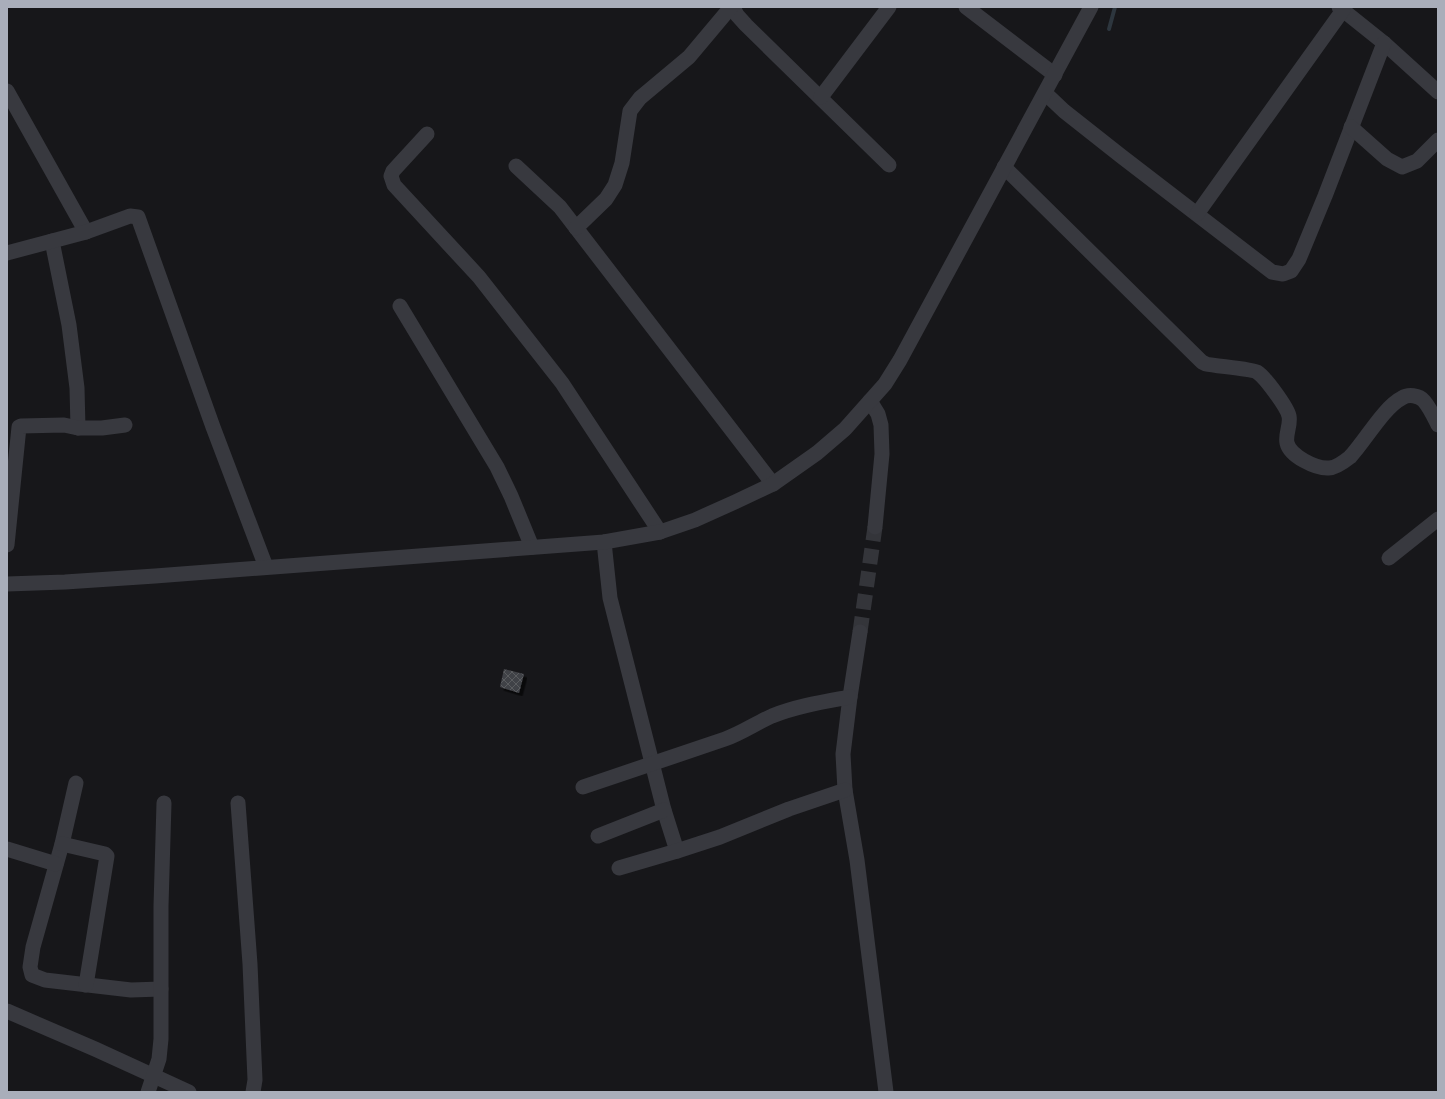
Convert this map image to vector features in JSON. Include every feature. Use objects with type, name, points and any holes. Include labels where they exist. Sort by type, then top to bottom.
[{"type":"street","points":[[576,228],[606,199],[615,185],[622,163],[630,111],[640,98],[689,57],[732,7],[746,25],[889,165]]},
{"type":"street","points":[[821,97],[889,7]]},
{"type":"street","points":[[966,7],[1055,75]]},
{"type":"street","points":[[7,584],[65,582],[604,542],[660,532],[695,520],[773,484],[817,453],[845,429],[885,384],[900,360],[1091,7]]},
{"type":"street","points":[[1198,214],[1341,8],[1438,92]]},
{"type":"street","points":[[1044,93],[1070,115],[1272,272],[1283,274],[1291,271],[1298,259],[1325,196],[1384,44]]},
{"type":"street","points":[[7,90],[86,232]]},
{"type":"street","points":[[1352,127],[1387,159],[1402,167],[1417,161],[1438,140]]},
{"type":"street","points":[[427,134],[393,171],[391,176],[394,185],[479,277],[562,383],[660,532]]},
{"type":"street","points":[[516,166],[560,207],[773,484]]},
{"type":"street","points":[[1004,167],[1202,362],[1206,364],[1256,371],[1264,377],[1286,408],[1289,415],[1290,422],[1287,442],[1291,450],[1298,457],[1319,467],[1331,468],[1349,458],[1393,404],[1406,396],[1416,396],[1423,400],[1438,425]]},
{"type":"street","points":[[7,253],[86,232],[130,216],[138,217],[213,428],[266,567]]},
{"type":"street","points":[[52,241],[69,325],[77,388],[78,428]]},
{"type":"street","points":[[400,306],[497,467],[511,496],[532,547]]},
{"type":"street","points":[[870,401],[878,414],[881,425],[882,454],[875,527]]},
{"type":"street","points":[[7,545],[19,427],[64,425],[78,428],[102,428],[125,425]]},
{"type":"street","points":[[1390,558],[1438,519]]},
{"type":"street","points":[[604,542],[610,598],[664,810],[677,851]]},
{"type":"street","points":[[860,632],[843,754],[845,790],[857,860],[886,1092]]},
{"type":"street","points":[[583,788],[736,735],[771,717],[789,710],[810,704],[850,697]]},
{"type":"street","points":[[76,783],[62,844],[33,947],[30,967],[32,975],[38,978],[131,990],[161,989]]},
{"type":"street","points":[[619,868],[720,837],[789,809],[845,790]]},
{"type":"street","points":[[148,1092],[152,1076],[159,1059],[161,1039],[161,906],[164,803]]},
{"type":"street","points":[[238,803],[250,964],[255,1080],[253,1092]]},
{"type":"street","points":[[598,836],[664,810]]},
{"type":"street","points":[[62,844],[105,854],[107,856],[86,984]]},
{"type":"street","points":[[7,849],[56,864]]},
{"type":"street","points":[[7,1011],[189,1092]]},
{"type":"building","points":[[504,669],[524,674],[519,693],[500,687]]},
{"type":"waterway","points":[[1109,29],[1115,7]]},
{"type":"tunnel","points":[[860,632],[875,527]]}]
